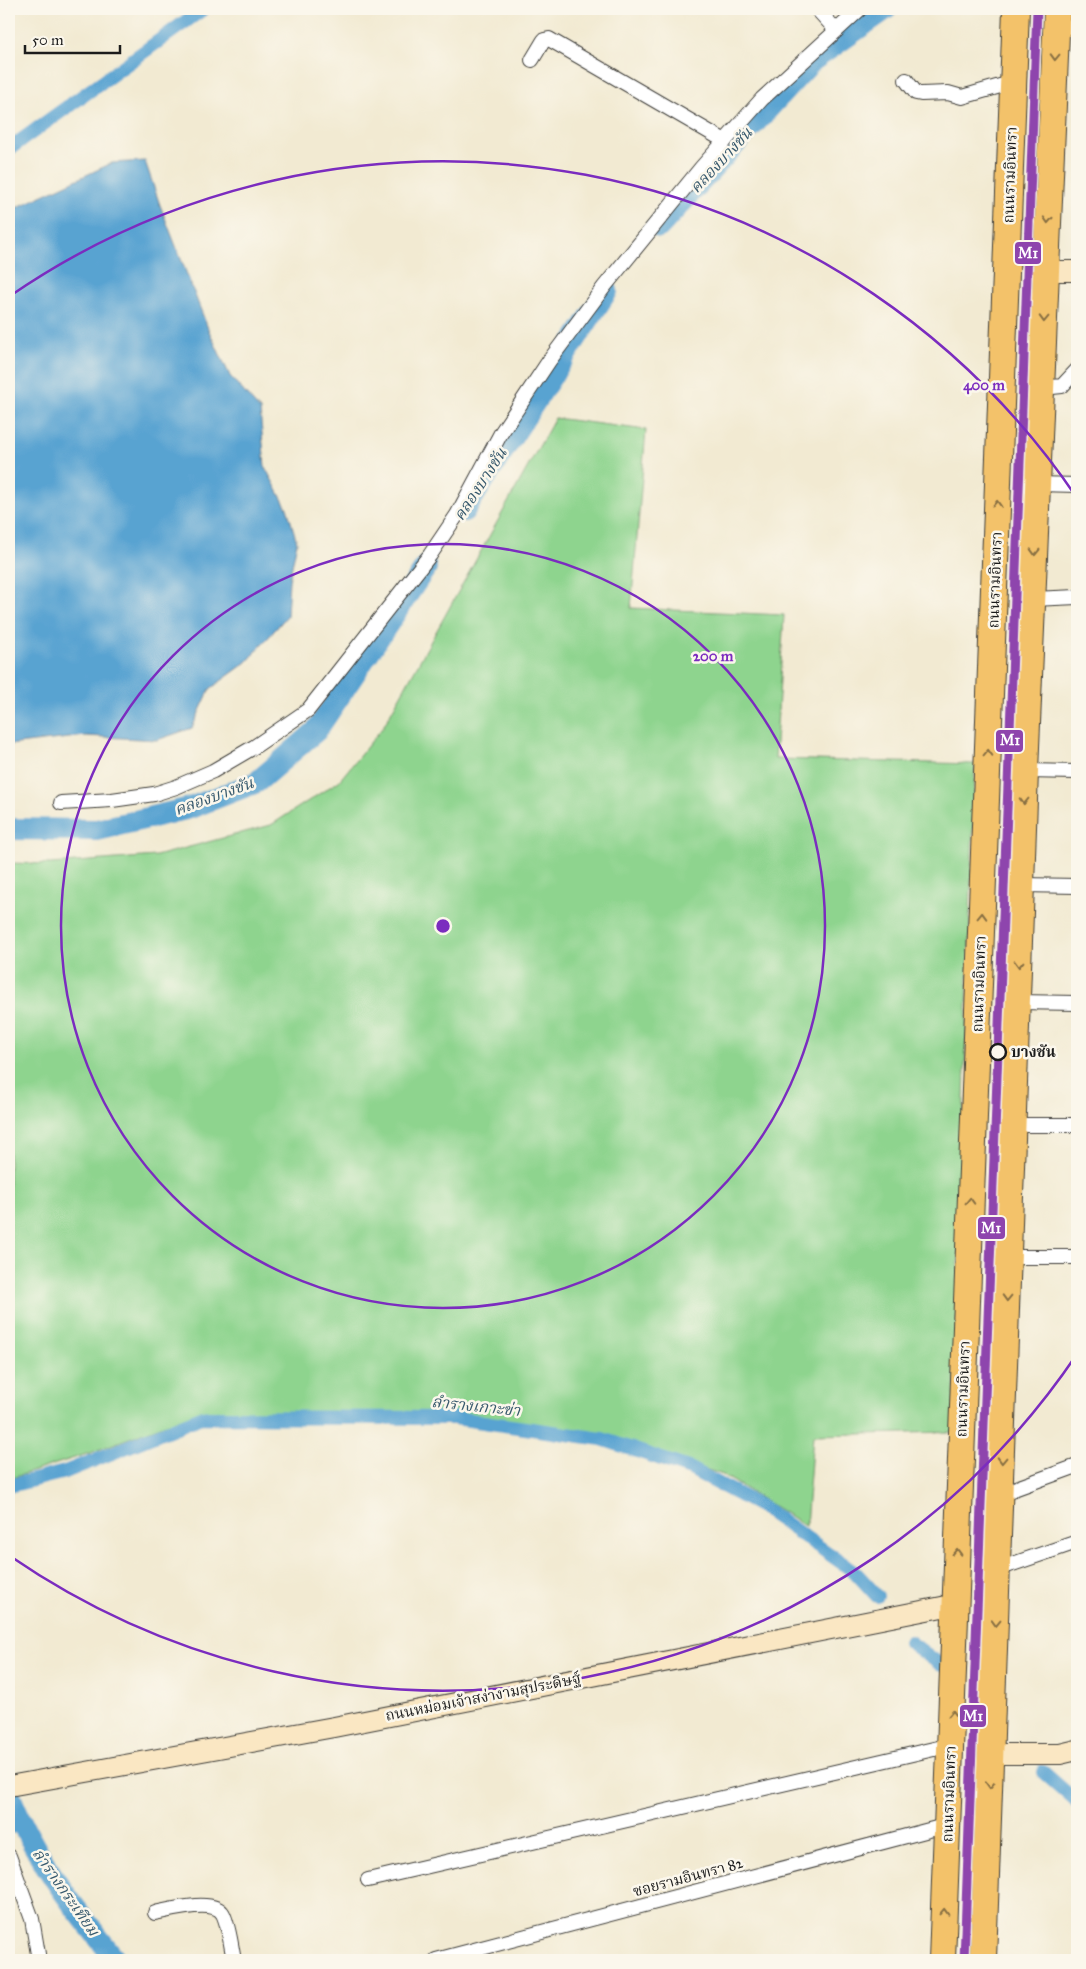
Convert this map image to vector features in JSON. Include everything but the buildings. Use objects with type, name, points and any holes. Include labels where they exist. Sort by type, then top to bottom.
[{"type":"highway","name":"ถนนรามอินทรา","points":[[942,1960],[1016,9]]},
{"type":"highway","points":[[984,1960],[1037,484],[1046,271],[1063,21]]},
{"type":"highway","points":[[968,1259],[1008,1259]]},
{"type":"street","points":[[817,9],[836,30]]},
{"type":"street","points":[[61,804],[154,794],[176,787],[213,771],[238,757],[308,710],[430,555],[457,515],[501,433],[549,361],[622,264],[762,99],[860,9]]},
{"type":"street","points":[[532,60],[544,40],[549,39],[725,141]]},
{"type":"street","points":[[906,80],[916,92],[921,94],[948,93],[962,98],[1014,82]]},
{"type":"street","points":[[1046,271],[1077,271]]},
{"type":"street","points":[[1042,388],[1062,386],[1077,370]]},
{"type":"street","points":[[1037,484],[1077,485]]},
{"type":"street","points":[[1033,599],[1077,597]]},
{"type":"street","points":[[1026,771],[1077,772]]},
{"type":"street","points":[[1022,885],[1077,886]]},
{"type":"street","points":[[1017,1002],[1077,1003]]},
{"type":"street","points":[[1013,1124],[1077,1125]]},
{"type":"street","points":[[1008,1259],[1077,1257]]},
{"type":"street","points":[[1000,1494],[1077,1466]]},
{"type":"street","points":[[998,1569],[1077,1542]]},
{"type":"street","name":"ถนนหม่อมเจ้าสง่างามสุประดิษฐ์","points":[[17,1784],[334,1727],[956,1604]]},
{"type":"street","points":[[368,1880],[951,1745]]},
{"type":"street","points":[[991,1754],[1060,1754],[1077,1750]]},
{"type":"street","name":"ซอยรามอินทรา 82","points":[[436,1960],[948,1825]]},
{"type":"street","points":[[9,1856],[32,1919],[39,1960]]},
{"type":"street","points":[[154,1913],[208,1905],[217,1907],[223,1914],[234,1960]]},
{"type":"green space","points":[[555,418],[646,430],[631,608],[784,615],[775,759],[975,764],[953,1432],[813,1435],[806,1526],[723,1475],[596,1433],[455,1412],[369,1414],[200,1411],[90,1453],[9,1479],[9,863],[50,864],[156,856],[271,825],[339,781],[383,727]]},
{"type":"water","points":[[145,161],[209,331],[230,376],[260,410],[265,467],[287,508],[297,542],[289,581],[287,616],[247,662],[210,689],[192,728],[157,740],[86,736],[9,745],[9,211],[112,163]]},
{"type":"waterway","points":[[9,149],[203,9]]},
{"type":"waterway","name":"คลองบางชัน","points":[[659,227],[812,61],[886,9]]},
{"type":"waterway","name":"คลองบางชัน","points":[[464,511],[607,291]]},
{"type":"waterway","name":"คลองบางชัน","points":[[9,829],[97,830],[190,808],[257,782],[316,731],[426,567]]},
{"type":"waterway","name":"ลำรางเกาะข่า","points":[[9,1486],[65,1472],[201,1417],[455,1418],[602,1439],[691,1469],[762,1507],[855,1572],[877,1596]]},
{"type":"waterway","name":"ลำรางเกาะข่า","points":[[910,1642],[941,1665]]},
{"type":"waterway","name":"ลำรางเกาะข่า","points":[[1043,1772],[1077,1802]]},
{"type":"waterway","name":"ลำรางกระเทียม","points":[[9,1793],[42,1860],[70,1901],[116,1960]]},
{"type":"waterway","points":[[9,1827],[21,1825]]},
{"type":"transit line","name":"M1","points":[[964,1960],[1037,9]]},
{"type":"place","name":"บางชัน","points":[[998,1052]]}]
